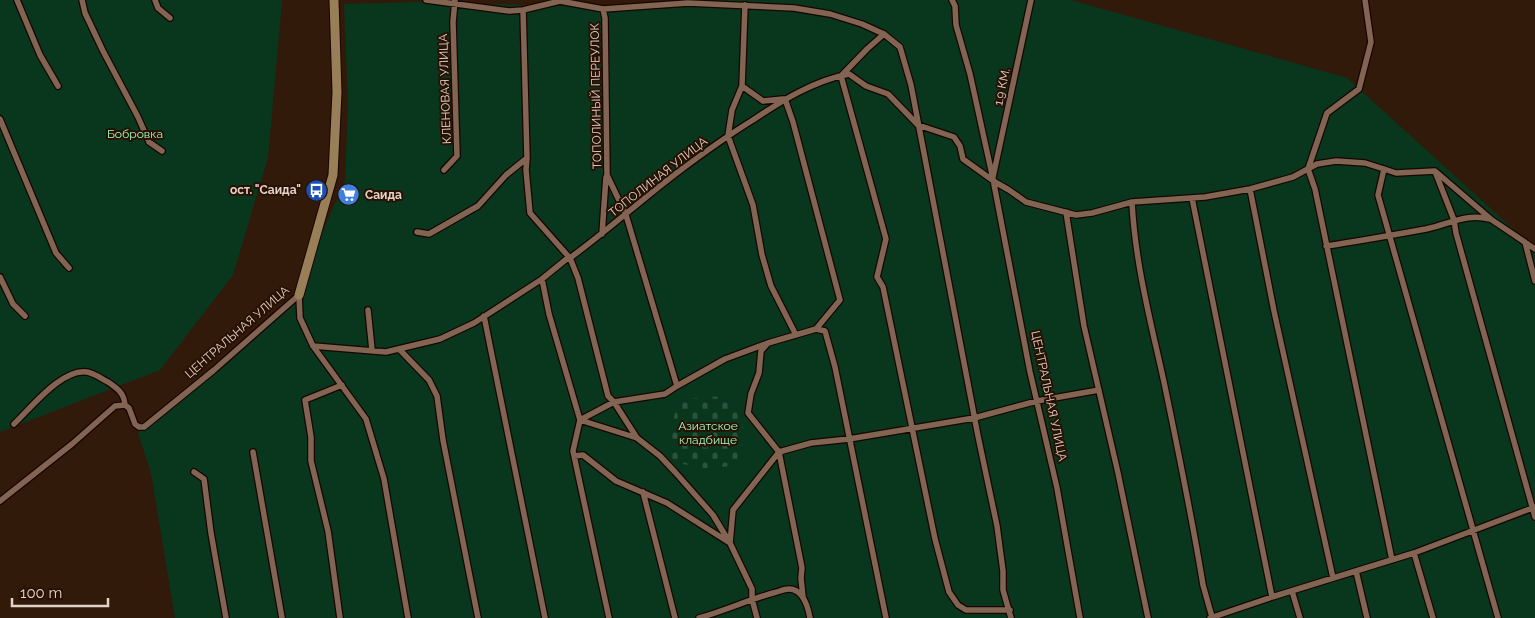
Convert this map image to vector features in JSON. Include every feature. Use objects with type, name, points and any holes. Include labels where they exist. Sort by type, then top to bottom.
[{"type":"street","points":[[17,0],[40,55],[58,86]]},
{"type":"street","points":[[82,0],[85,13],[149,142],[162,151]]},
{"type":"street","points":[[156,0],[158,8],[170,18]]},
{"type":"street","name":"ЦЕНТРАЛЬНАЯ УЛИЦА","points":[[125,405],[132,414],[135,424],[139,427],[144,426],[214,370],[299,295],[333,175],[337,92],[334,0]]},
{"type":"street","points":[[426,0],[475,5],[492,10],[523,10],[560,1],[603,9]]},
{"type":"street","name":"ЦЕНТРАЛЬНАЯ УЛИЦА","points":[[952,0],[956,25],[970,74],[993,179],[1037,401],[1057,488],[1080,618]]},
{"type":"street","name":"1.9 КМ.","points":[[993,179],[1031,0]]},
{"type":"street","points":[[1365,0],[1371,42],[1358,89],[1327,113],[1308,169],[1315,189],[1392,560]]},
{"type":"street","name":"ТОПОЛИНЫЙ ПЕРЕУЛОК","points":[[602,234],[606,175],[605,18],[603,9],[691,1],[794,8],[830,14],[862,24],[884,34]]},
{"type":"street","name":"КЛЕНОВАЯ УЛИЦА","points":[[444,170],[457,156],[453,22],[455,2]]},
{"type":"street","points":[[745,6],[742,86],[732,110],[728,136],[753,205],[762,255],[771,286],[796,335]]},
{"type":"street","points":[[523,10],[526,170],[530,213],[570,258],[578,278],[608,396],[614,402],[637,438],[660,456],[676,472],[713,515],[730,543],[752,589],[752,599],[757,618]]},
{"type":"street","points":[[841,76],[866,49],[884,34],[900,47],[911,85],[974,418],[997,526],[1003,570],[1003,590],[1011,618]]},
{"type":"street","points":[[841,76],[849,74],[866,86],[888,94],[918,126],[954,137],[960,146],[963,159],[1026,202],[1076,215],[1092,213],[1132,202],[1192,198],[1250,189],[1294,177],[1317,164],[1336,161],[1364,163],[1396,173],[1435,171],[1492,220],[1535,249]]},
{"type":"street","points":[[841,76],[886,239],[877,277],[883,287],[949,592],[958,605],[966,610],[1010,610]]},
{"type":"street","name":"ТОПОЛИНАЯ УЛИЦА","points":[[313,346],[386,352],[440,340],[484,316],[542,279],[602,234],[678,172],[728,136],[785,99],[817,84],[841,76]]},
{"type":"street","points":[[742,86],[763,101],[785,99],[793,122],[840,300],[816,329]]},
{"type":"street","points":[[0,120],[56,253],[69,268]]},
{"type":"street","points":[[417,232],[428,234],[478,206],[506,175],[527,158]]},
{"type":"street","points":[[1384,169],[1378,195],[1498,618]]},
{"type":"street","points":[[1435,171],[1454,220],[1458,241],[1535,517]]},
{"type":"street","name":"ТОПОЛИНЫЙ ПЕРЕУЛОК","points":[[606,175],[626,215],[677,386]]},
{"type":"street","points":[[1250,189],[1274,311],[1333,578]]},
{"type":"street","points":[[1192,198],[1272,597]]},
{"type":"street","points":[[1132,202],[1134,235],[1151,326],[1211,618],[1414,553],[1534,508]]},
{"type":"street","points":[[1066,212],[1084,326],[1118,472],[1148,618]]},
{"type":"street","points":[[1326,246],[1390,236],[1477,216],[1492,220]]},
{"type":"street","points":[[1524,241],[1535,281]]},
{"type":"street","points":[[0,277],[13,304],[26,316]]},
{"type":"street","points":[[542,279],[580,420],[573,451],[608,618]]},
{"type":"street","points":[[299,295],[300,318],[313,346],[366,419],[384,479],[408,618]]},
{"type":"street","points":[[368,310],[372,350]]},
{"type":"street","points":[[484,316],[545,618]]},
{"type":"street","points":[[580,420],[614,402],[665,394],[725,359],[768,343],[816,329],[825,331],[886,618]]},
{"type":"street","points":[[768,343],[761,351],[759,373],[751,394],[748,413],[779,452],[802,568],[803,597],[808,606],[810,618]]},
{"type":"street","points":[[400,350],[429,380],[437,396],[446,456],[478,618]]},
{"type":"street","points":[[0,501],[72,444],[115,406],[125,405],[124,396],[120,390],[89,372],[78,372],[61,379],[14,424]]},
{"type":"street","points":[[340,618],[328,531],[311,461],[311,437],[306,400],[342,385]]},
{"type":"street","points":[[730,543],[733,510],[779,452],[811,443],[974,418],[1037,401],[1099,390]]},
{"type":"street","points":[[580,420],[637,438]]},
{"type":"street","points":[[253,452],[282,618]]},
{"type":"street","points":[[574,456],[583,455],[616,481],[667,503],[730,543]]},
{"type":"street","points":[[194,472],[204,479],[211,533],[226,618]]},
{"type":"street","points":[[643,492],[675,618]]},
{"type":"street","points":[[1414,553],[1433,618]]},
{"type":"street","points":[[1356,571],[1367,618]]},
{"type":"street","points":[[699,618],[752,599],[789,589],[801,578]]},
{"type":"street","points":[[789,589],[803,597]]},
{"type":"street","points":[[1292,591],[1300,618]]},
{"type":"street","points":[[1231,611],[1233,618]]},
{"type":"green space","name":"Бобровка","points":[[0,0],[282,1],[268,158],[233,275],[160,370],[0,432]]},
{"type":"green space","points":[[675,0],[1071,0],[1347,78],[1535,249],[1535,618],[175,618],[151,473],[138,433],[299,295],[319,239],[345,182],[348,103],[344,4],[418,2],[668,9]]},
{"type":"green space","name":"Азиатское кладбище","points":[[728,396],[741,422],[744,437],[740,454],[734,465],[700,468],[667,458],[677,401]]},
{"type":"place","name":"ост. \"Саида\"","points":[[317,190]]},
{"type":"place","name":"Саида","points":[[349,195]]}]
